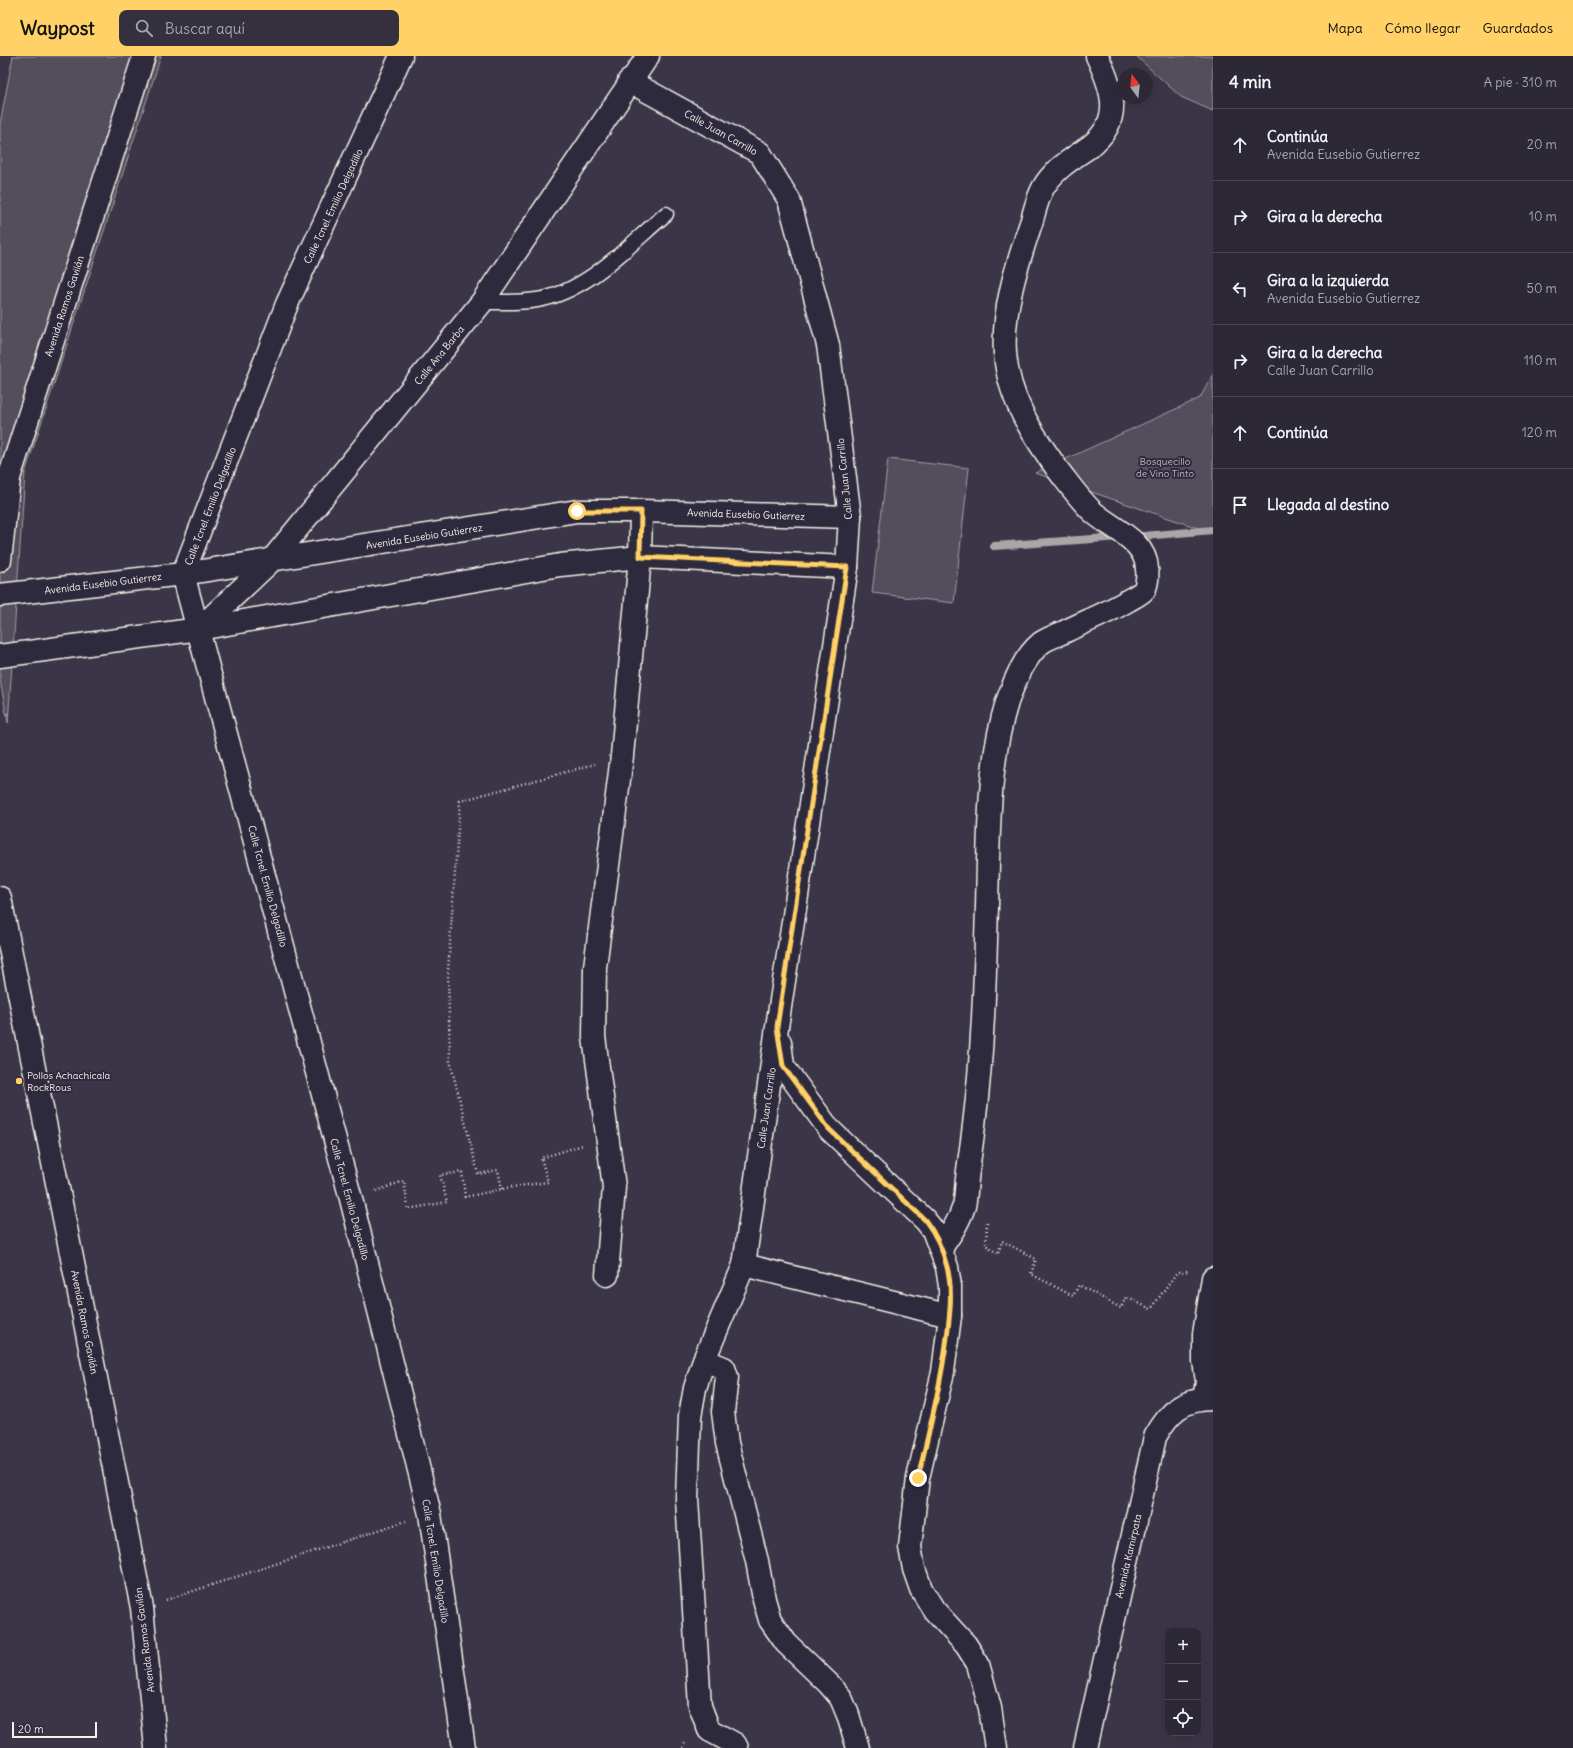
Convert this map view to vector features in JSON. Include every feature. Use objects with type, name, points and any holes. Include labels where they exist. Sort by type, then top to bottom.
[{"type":"street","name":"Avenida Ramos Gavilán","points":[[0,560],[9,478],[144,56]]},
{"type":"street","name":"Calle Tcnel. Emilio Delgadillo","points":[[401,56],[287,304],[183,574],[351,1199],[430,1514],[464,1748]]},
{"type":"street","name":"Calle Ana Barba","points":[[199,629],[271,561],[482,302],[629,81],[648,56]]},
{"type":"street","points":[[941,1248],[953,1230],[964,1205],[978,1091],[985,986],[988,844],[993,775],[1001,722],[1018,674],[1042,642],[1116,608],[1144,590],[1147,578],[1146,558],[1139,547],[1129,537],[1094,512],[1075,492],[1030,429],[1016,402],[1008,378],[1005,353],[1005,330],[1012,287],[1023,245],[1042,189],[1060,166],[1091,146],[1107,129],[1114,112],[1112,96],[1107,78],[1097,56]]},
{"type":"street","name":"Calle Juan Carrillo","points":[[629,81],[760,153],[789,200],[828,345],[850,517],[847,567],[777,1027],[744,1265],[704,1360],[695,1388],[690,1416],[687,1499],[700,1706],[709,1730],[736,1744],[738,1748]]},
{"type":"street","name":"Avenida Eusebio Gutierrez","points":[[0,595],[183,574],[577,511],[641,511],[850,517]]},
{"type":"street","points":[[608,1275],[614,1187],[594,1037],[595,967],[622,756],[640,557],[641,511]]},
{"type":"street","points":[[0,656],[199,629],[560,565],[640,557],[847,567]]},
{"type":"street","name":"Avenida Ramos Gavilán","points":[[0,898],[142,1608],[156,1748]]},
{"type":"street","points":[[777,1027],[783,1066],[829,1129],[925,1220],[933,1230],[947,1266],[950,1286],[950,1316],[943,1372],[918,1478],[910,1546],[914,1569],[921,1589],[934,1610],[966,1645],[978,1664],[990,1708],[996,1748]]},
{"type":"street","points":[[744,1265],[950,1316]]},
{"type":"street","points":[[1209,1399],[1204,1361],[1204,1334],[1213,1278]]},
{"type":"street","points":[[704,1360],[724,1368],[727,1377],[723,1412],[727,1443],[758,1561],[764,1599],[770,1620],[786,1643],[829,1684],[840,1698],[848,1715],[858,1748]]},
{"type":"street","name":"Avenida Kamirpata","points":[[1085,1748],[1155,1437],[1164,1420],[1176,1408],[1193,1401],[1209,1399]]},
{"type":"lane","points":[[482,302],[538,300],[559,294],[579,284],[597,272],[666,214]]},
{"type":"path","points":[[502,1189],[498,1170],[478,1174],[450,1061],[448,972],[460,801],[622,756]]},
{"type":"path","points":[[351,1199],[404,1181],[408,1209],[447,1202],[440,1175],[462,1172],[465,1197],[502,1189],[548,1182],[541,1158],[608,1137]]},
{"type":"path","points":[[964,1205],[987,1214],[986,1246],[998,1254],[1002,1241],[1036,1259],[1031,1274],[1073,1296],[1079,1285],[1121,1308],[1126,1297],[1151,1309],[1176,1272],[1191,1271]]},
{"type":"path","points":[[142,1608],[430,1514]]},
{"type":"green space","points":[[13,56],[161,56],[25,473],[8,723],[0,680],[0,124]]},
{"type":"green space","points":[[1136,56],[1213,56],[1213,111],[1181,97],[1153,71],[1153,68],[1149,68]]},
{"type":"green space","name":"Bosquecillo de Vino Tinto","points":[[1213,374],[1213,528],[1204,530],[1035,473],[1200,398]]},
{"type":"green space","points":[[888,459],[969,468],[954,603],[872,593]]},
{"type":"waterway","points":[[1132,537],[1213,530]]},
{"type":"waterway","points":[[994,546],[1121,537]]},
{"type":"place","name":"Pollos Achachicala RockRous","points":[[19,1081]]},
{"type":"route","points":[[577,511],[641,511],[640,557],[847,567],[777,1027],[783,1066],[829,1129],[925,1220],[933,1230],[947,1266],[950,1286],[950,1316],[943,1372],[918,1478]]}]
